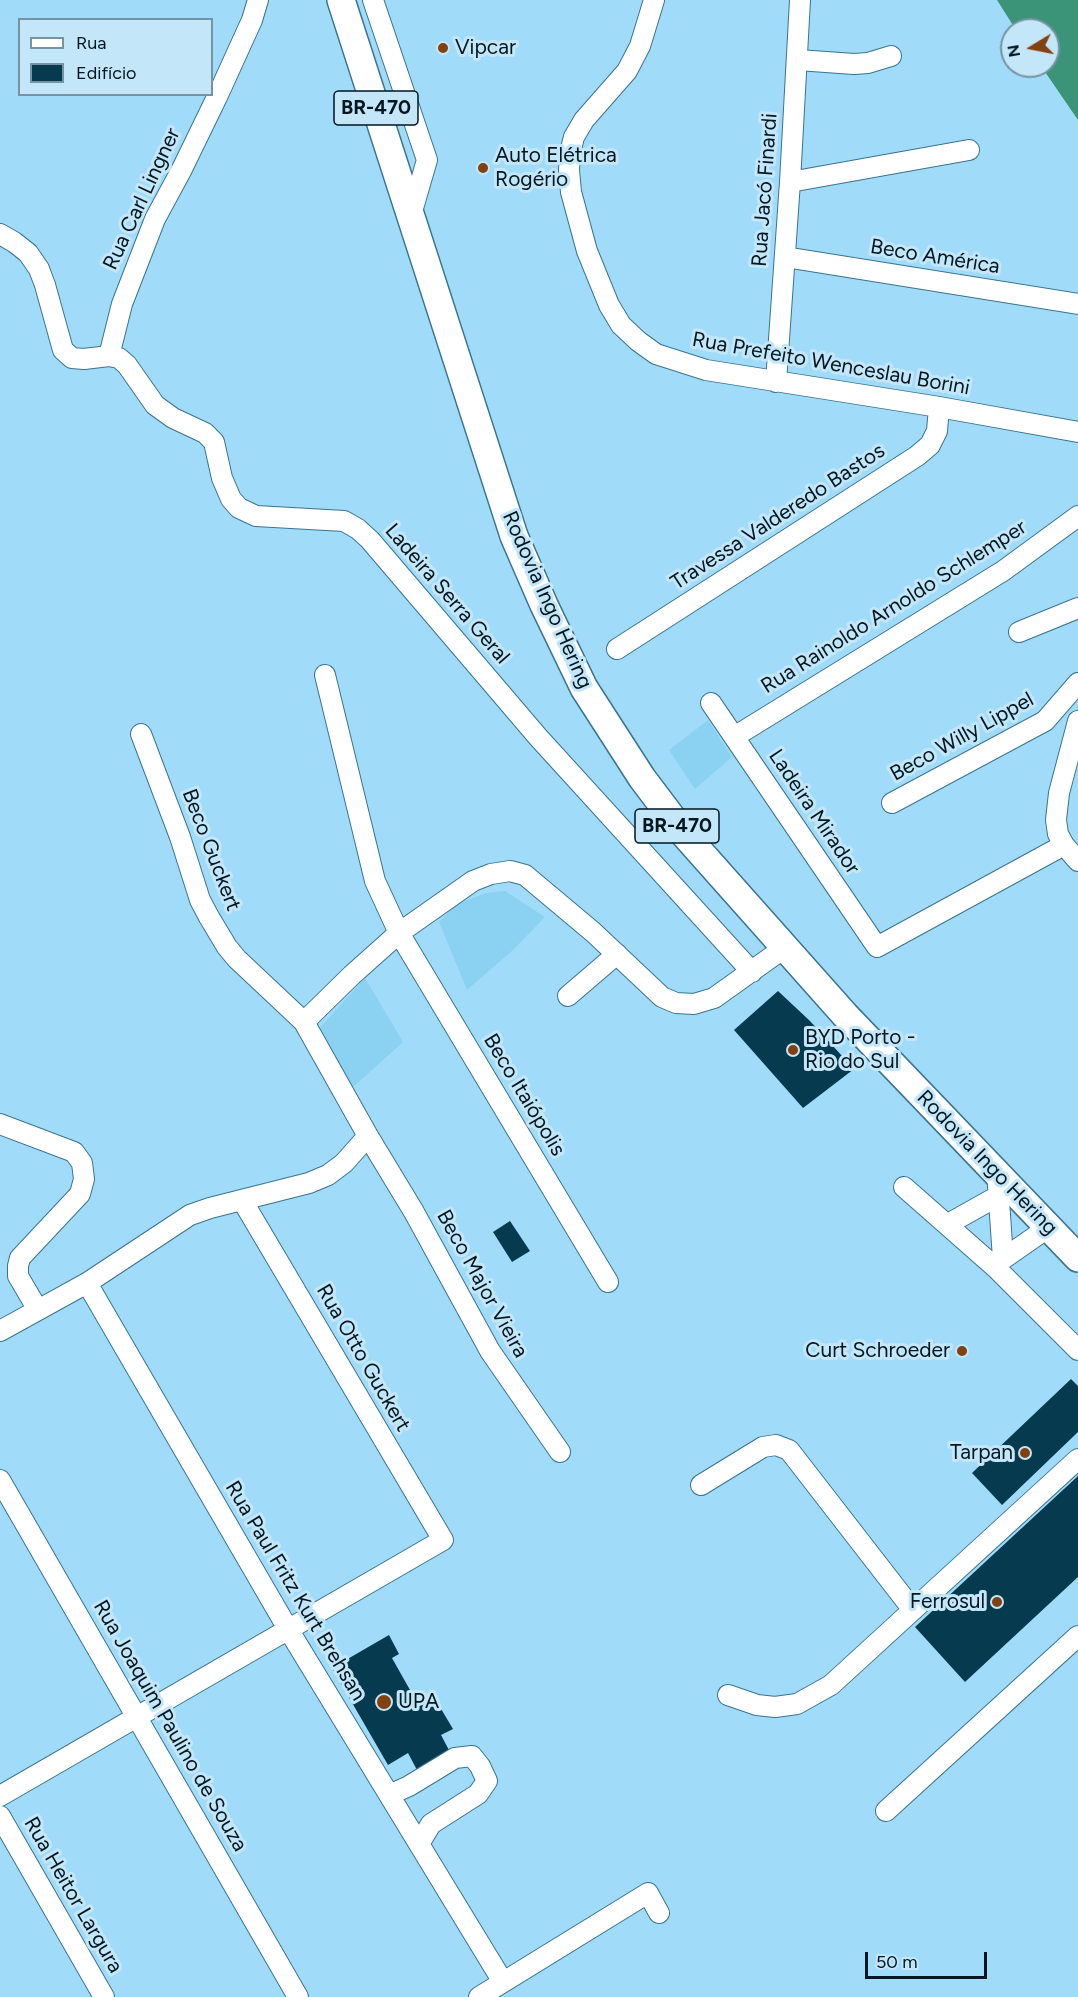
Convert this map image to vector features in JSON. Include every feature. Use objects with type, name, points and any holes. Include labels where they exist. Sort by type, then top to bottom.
[{"type":"highway","name":"Rodovia Ingo Hering","points":[[341,0],[514,536],[570,660],[619,744],[663,809],[784,948],[997,1184],[1049,1227],[1078,1258]]},
{"type":"street","name":"Rua Carl Lingner","points":[[109,356],[122,304],[155,219],[217,97],[252,20],[258,0]]},
{"type":"street","points":[[373,0],[427,160],[411,215]]},
{"type":"street","name":"Rua Prefeito Wenceslau Borini","points":[[654,0],[640,46],[627,72],[584,120],[574,137],[569,170],[571,192],[587,251],[621,325],[638,342],[656,354],[706,370],[939,407],[1078,432]]},
{"type":"street","name":"Rua Jacó Finardi","points":[[776,382],[800,0]]},
{"type":"street","points":[[798,60],[854,64],[868,63],[891,56]]},
{"type":"street","points":[[790,182],[969,150]]},
{"type":"street","points":[[0,234],[28,254],[39,269],[63,350],[72,358],[109,356]]},
{"type":"street","name":"Beco América","points":[[785,257],[1078,304]]},
{"type":"street","name":"Ladeira Serra Geral","points":[[109,356],[119,358],[127,365],[155,405],[173,418],[205,433],[214,442],[222,478],[231,499],[239,508],[256,516],[344,521],[358,529],[370,540],[546,746],[752,972]]},
{"type":"street","name":"Travessa Valderedo Bastos","points":[[617,649],[917,456],[930,445],[937,431],[939,407]]},
{"type":"street","name":"Rua Rainoldo Arnoldo Schlemper","points":[[734,736],[1003,571],[1078,516]]},
{"type":"street","points":[[1019,632],[1078,608]]},
{"type":"street","name":"Beco Itaiópolis","points":[[325,675],[375,881],[399,933],[608,1282]]},
{"type":"street","name":"Beco Willy Lippel","points":[[892,803],[1045,721],[1078,683]]},
{"type":"street","name":"Ladeira Mirador","points":[[711,703],[877,947],[1064,845]]},
{"type":"street","points":[[1078,721],[1056,806],[1058,834],[1078,861]]},
{"type":"street","name":"Beco Guckert","points":[[141,734],[180,837],[200,900],[209,917],[227,947],[304,1022],[368,1136]]},
{"type":"street","points":[[304,1022],[399,933],[473,881],[490,874],[510,871],[525,875],[617,954],[662,997],[676,1002],[694,1004],[714,998],[784,948]]},
{"type":"street","points":[[568,996],[617,954]]},
{"type":"street","points":[[0,1124],[74,1152],[82,1163],[84,1179],[80,1194],[20,1258],[18,1276],[38,1310]]},
{"type":"street","points":[[0,1331],[87,1283],[190,1215],[309,1183],[328,1175],[344,1163],[368,1136]]},
{"type":"street","name":"Beco Major Vieira","points":[[368,1136],[414,1212],[490,1351],[560,1452]]},
{"type":"street","points":[[948,1224],[997,1184]]},
{"type":"street","points":[[997,1184],[1000,1263]]},
{"type":"street","points":[[904,1187],[1000,1263],[1076,1342]]},
{"type":"street","name":"Rua Otto Guckert","points":[[242,1200],[443,1540],[288,1629]]},
{"type":"street","points":[[1000,1263],[1049,1227]]},
{"type":"street","name":"Rua Paul Fritz Kurt Brehsan","points":[[87,1283],[288,1629],[502,1982]]},
{"type":"street","points":[[701,1485],[763,1447],[776,1445],[789,1450],[913,1610]]},
{"type":"street","points":[[728,1695],[757,1706],[776,1707],[796,1704],[831,1685],[1078,1459]]},
{"type":"street","name":"Rua Joaquim Paulino de Souza","points":[[0,1480],[298,1997]]},
{"type":"street","points":[[0,1796],[288,1629]]},
{"type":"street","points":[[886,1811],[1078,1636]]},
{"type":"street","points":[[389,1795],[409,1786],[454,1758],[472,1756],[480,1766],[487,1781],[478,1794],[431,1824],[419,1844]]},
{"type":"street","name":"Rua Heitor Largura","points":[[0,1816],[104,1997]]},
{"type":"street","points":[[479,1997],[648,1893],[659,1913]]},
{"type":"shaded area","points":[[997,0],[1078,0],[1078,120],[1049,78],[1060,78],[1060,18],[1008,18]]},
{"type":"shaded area","points":[[708,720],[732,757],[695,789],[669,750]]},
{"type":"shaded area","points":[[505,891],[545,917],[513,950],[467,990],[439,922],[457,904],[486,893]]},
{"type":"shaded area","points":[[365,978],[403,1042],[351,1089],[317,1031]]},
{"type":"building","name":"BYD Porto - Rio do Sul","points":[[778,991],[810,1021],[854,1069],[803,1108],[734,1030]]},
{"type":"building","points":[[510,1221],[530,1251],[512,1262],[493,1232]]},
{"type":"building","name":"Tarpan","points":[[1071,1379],[1078,1386],[1078,1432],[1002,1505],[972,1473]]},
{"type":"building","name":"Ferrosul","points":[[1078,1476],[1078,1577],[965,1682],[915,1627]]},
{"type":"building","name":"UPA","points":[[389,1635],[399,1654],[392,1658],[419,1706],[434,1697],[453,1729],[441,1735],[450,1752],[417,1770],[408,1753],[388,1765],[332,1668]]},
{"type":"place","name":"Vipcar","points":[[443,48]]},
{"type":"place","name":"Auto Elétrica Rogério","points":[[483,168]]},
{"type":"place","name":"BYD Porto - Rio do Sul","points":[[793,1050]]},
{"type":"place","name":"Curt Schroeder","points":[[962,1351]]},
{"type":"place","name":"Tarpan","points":[[1025,1453]]},
{"type":"place","name":"Ferrosul","points":[[997,1602]]},
{"type":"place","name":"UPA","points":[[384,1702]]}]
